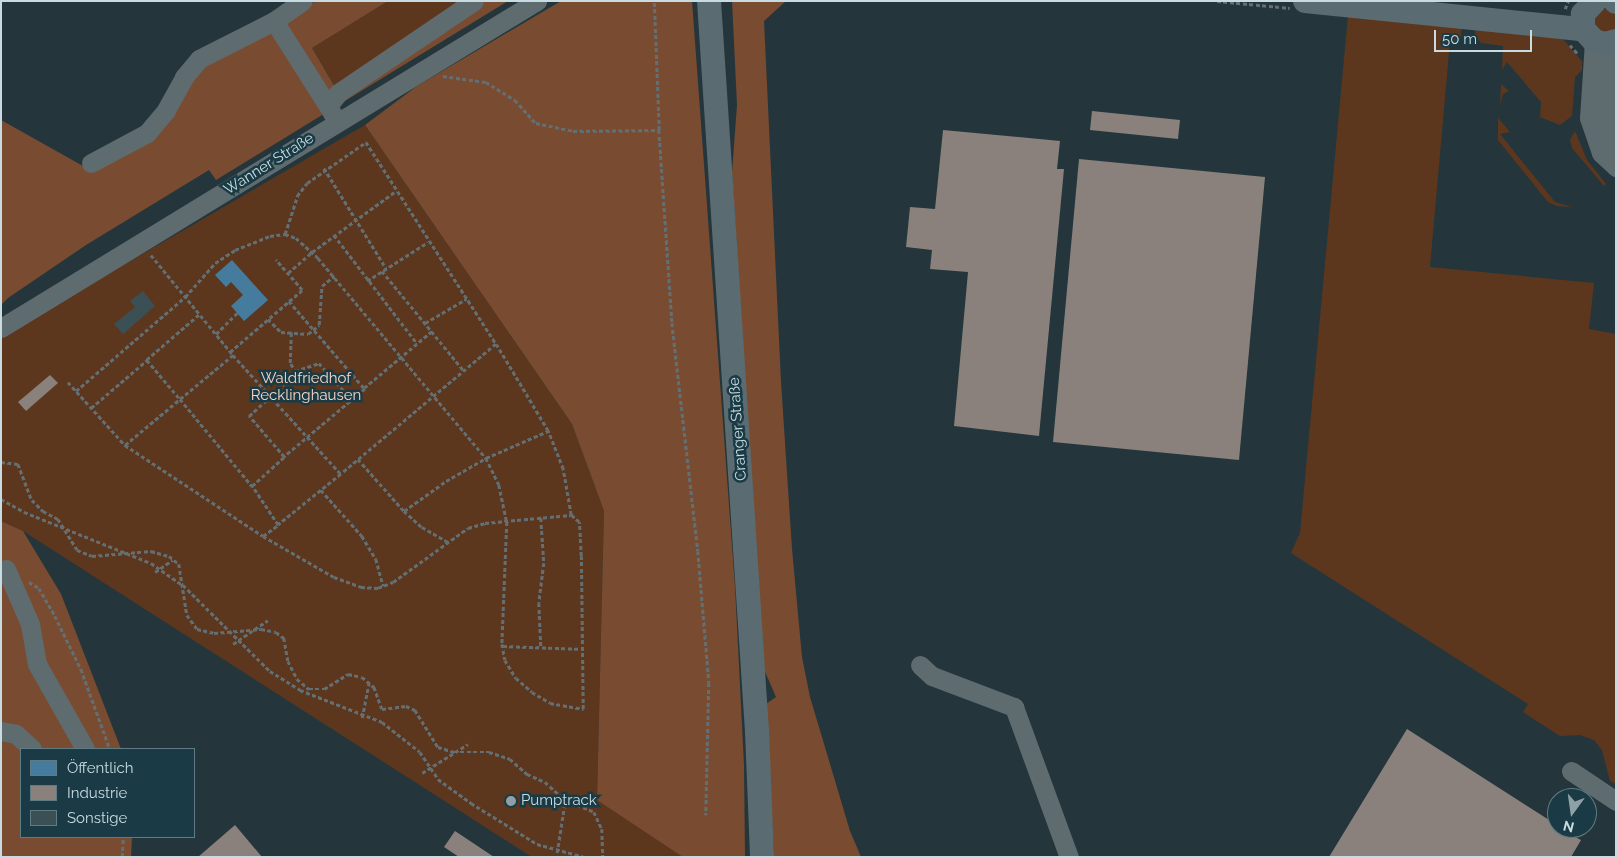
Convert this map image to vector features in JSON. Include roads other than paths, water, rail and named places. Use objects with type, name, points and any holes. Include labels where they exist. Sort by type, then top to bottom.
[{"type":"main road","points":[[709,12],[723,1]]},
{"type":"main road","points":[[1305,1],[1598,28]]},
{"type":"main road","points":[[1447,1],[1598,28]]},
{"type":"main road","name":"Cranger Straße","points":[[709,12],[757,731],[762,857]]},
{"type":"street","points":[[91,163],[147,133],[166,110],[184,77],[199,60],[274,21],[303,1]]},
{"type":"street","points":[[332,114],[345,88],[474,1]]},
{"type":"street","name":"Wanner Straße","points":[[1,328],[141,242],[332,114],[428,67],[537,1]]},
{"type":"street","points":[[274,21],[332,114]]},
{"type":"street","points":[[1598,28],[1609,138],[1616,146]]},
{"type":"street","points":[[1598,28],[1589,118],[1602,153],[1616,167]]},
{"type":"street","points":[[6,569],[30,624],[37,664],[84,748]]},
{"type":"street","points":[[920,665],[932,676],[1014,707],[1069,857]]},
{"type":"street","points":[[1,731],[16,734],[31,748]]},
{"type":"street","points":[[1571,771],[1616,801]]},
{"type":"place","name":"Pumptrack","points":[[511,801]]},
{"type":"park label","name":"Waldfriedhof Recklinghausen","points":[[306,386]]}]
